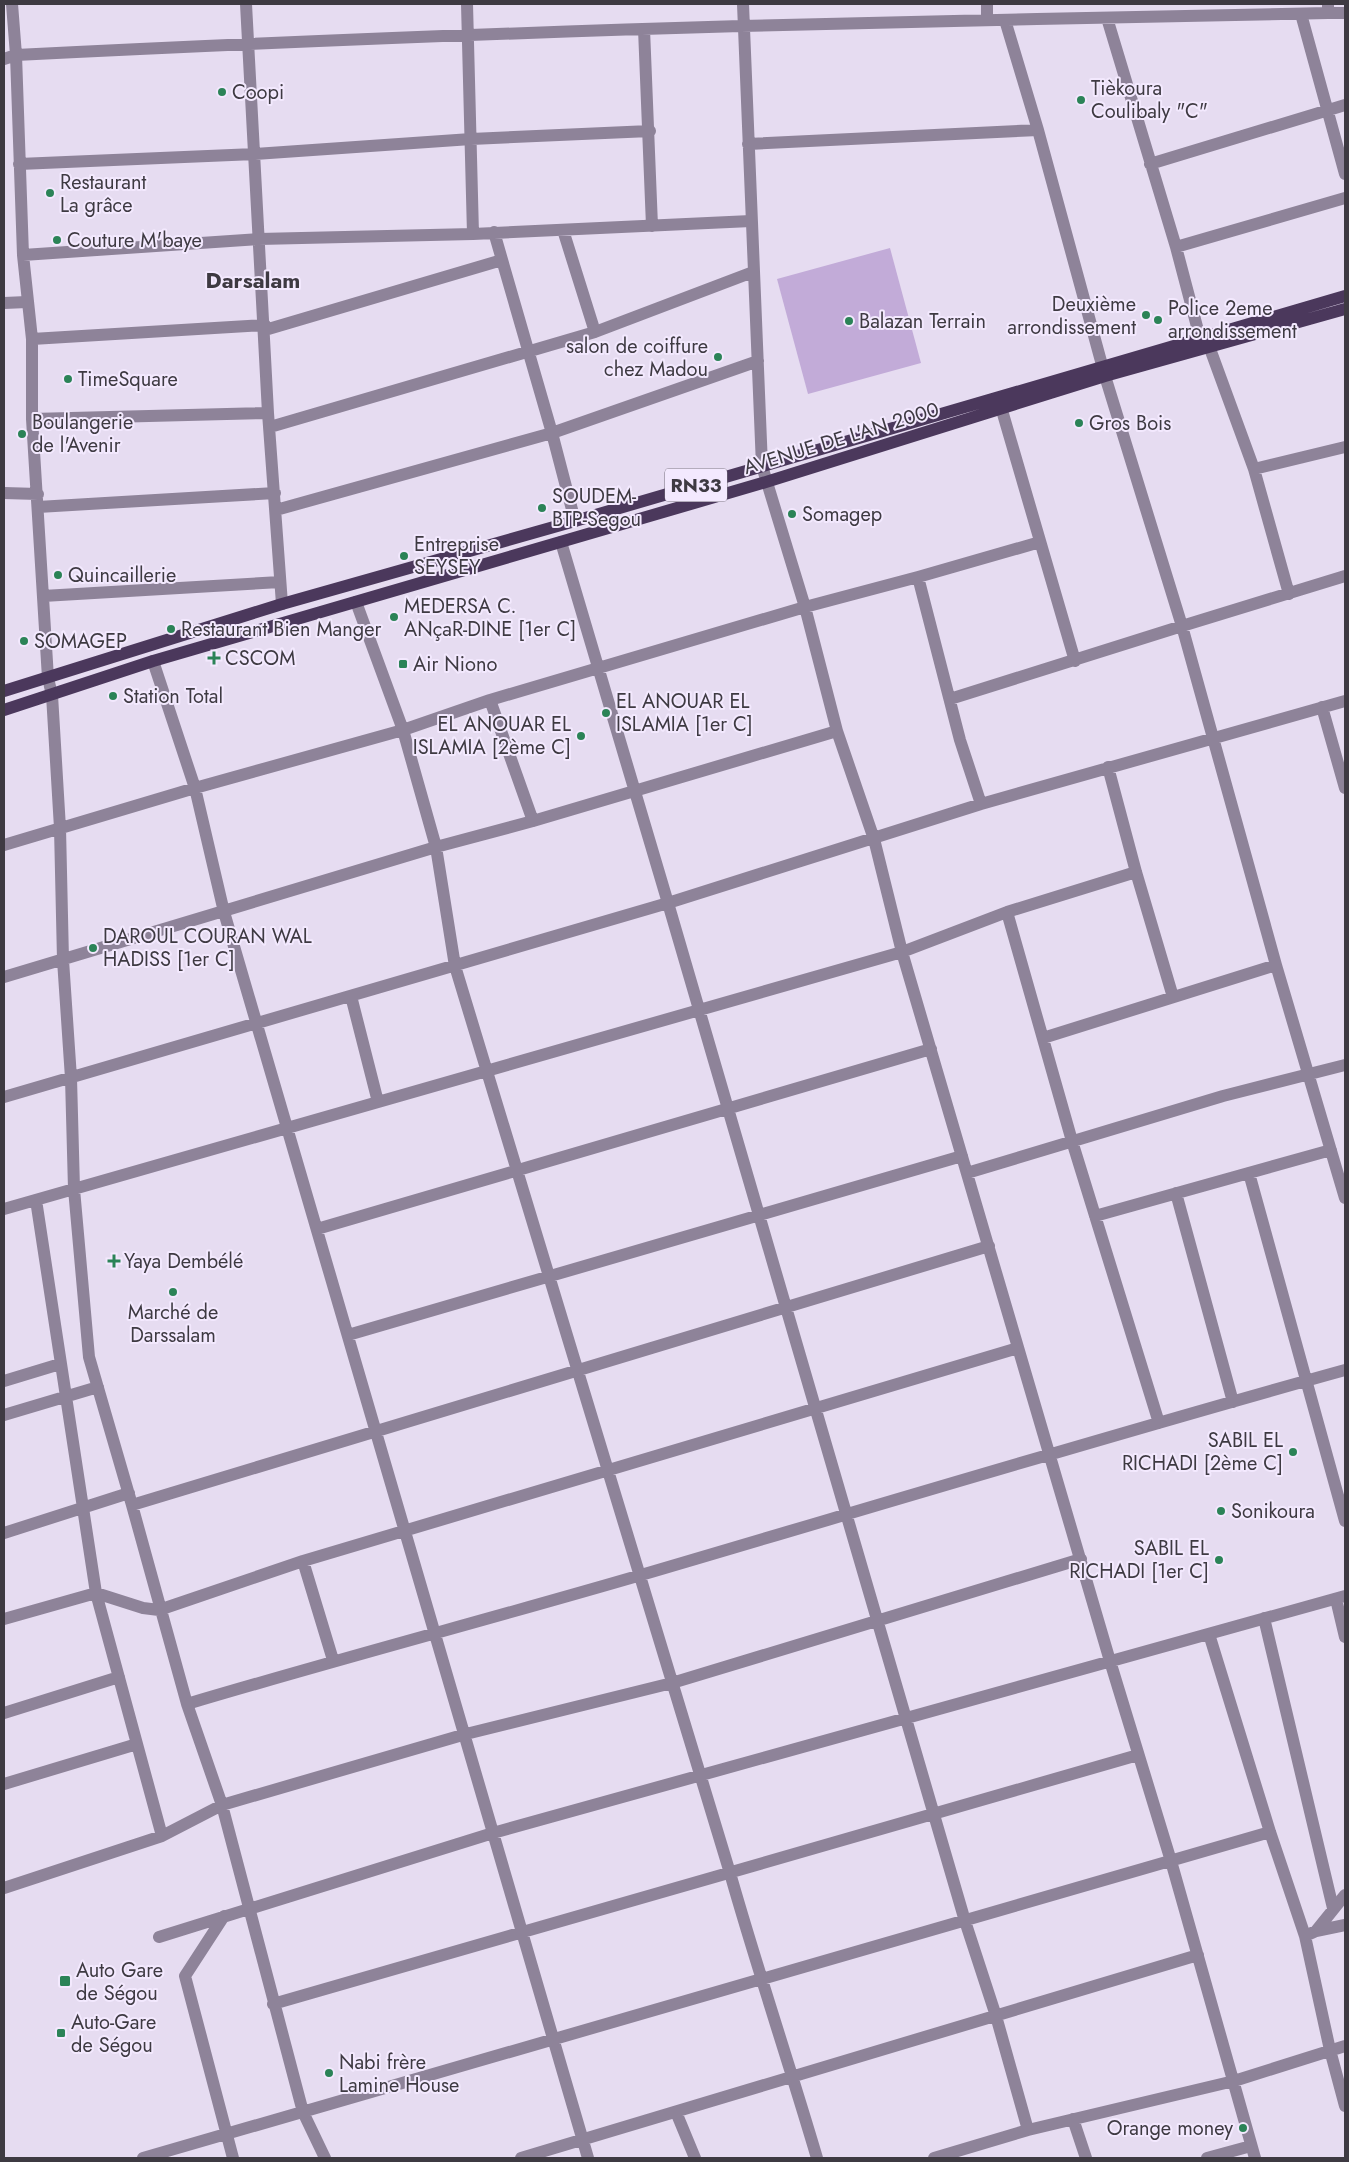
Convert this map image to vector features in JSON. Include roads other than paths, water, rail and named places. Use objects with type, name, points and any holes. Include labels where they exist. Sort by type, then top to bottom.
[{"type":"main road","name":"AVENUE DE L'AN 2000","points":[[4,691],[282,604],[762,466],[1104,372],[1345,296]]},
{"type":"main road","name":"AVENUE DE L'AN 2000","points":[[1204,342],[1345,309]]},
{"type":"main road","name":"AVENUE DE L'AN 2000","points":[[4,710],[153,661],[766,482],[1002,407],[1104,372]]},
{"type":"street","points":[[12,4],[10,57],[19,164],[23,255],[32,339],[32,419],[48,678],[52,695],[60,828],[63,960],[74,1189],[89,1358],[130,1499],[159,1610],[187,1704],[222,1805],[303,2112],[325,2158]]},
{"type":"street","points":[[246,4],[265,327],[268,413],[282,604]]},
{"type":"street","points":[[467,4],[470,35],[473,234]]},
{"type":"street","points":[[743,4],[752,272],[762,466],[805,607],[837,731],[874,839],[902,952],[1110,1661],[1171,1861],[1253,2152],[1207,2158]]},
{"type":"street","points":[[987,4],[987,20]]},
{"type":"street","points":[[10,57],[248,43],[644,29],[1301,14],[1328,8],[1345,13]]},
{"type":"street","points":[[1301,14],[1345,174]]},
{"type":"street","points":[[1107,18],[1204,342],[1254,469],[1290,594]]},
{"type":"street","points":[[1005,20],[1038,130],[1104,372],[1182,626],[1276,965],[1331,1150],[1342,1177],[1345,1198]]},
{"type":"street","points":[[644,29],[650,131],[652,226]]},
{"type":"street","points":[[1150,164],[1345,105]]},
{"type":"street","points":[[748,144],[1038,130]]},
{"type":"street","points":[[19,164],[255,154],[471,139],[650,131]]},
{"type":"street","points":[[1176,247],[1345,198]]},
{"type":"street","points":[[23,255],[259,239],[473,234],[751,221]]},
{"type":"street","points":[[564,230],[595,332]]},
{"type":"street","points":[[494,232],[552,433],[575,521]]},
{"type":"street","points":[[32,339],[265,327],[502,260]]},
{"type":"street","points":[[270,427],[595,332],[752,272]]},
{"type":"street","points":[[4,303],[27,302]]},
{"type":"street","points":[[276,510],[552,433],[758,361]]},
{"type":"street","points":[[1002,407],[1075,661]]},
{"type":"street","points":[[32,419],[268,413]]},
{"type":"street","points":[[1254,469],[1345,447]]},
{"type":"street","points":[[4,493],[38,500],[275,493]]},
{"type":"street","points":[[561,542],[700,1009],[758,1214],[935,1812],[965,1920],[996,2016],[1028,2130]]},
{"type":"street","points":[[4,845],[195,788],[403,730],[490,700],[805,607],[1040,542]]},
{"type":"street","points":[[950,699],[1345,576]]},
{"type":"street","points":[[918,577],[960,740],[981,804]]},
{"type":"street","points":[[43,596],[280,582]]},
{"type":"street","points":[[356,602],[403,730],[436,847],[455,966],[761,1980],[817,2158]]},
{"type":"street","points":[[153,661],[195,788],[224,912],[466,1734],[552,2040],[588,2158]]},
{"type":"street","points":[[490,700],[533,821]]},
{"type":"street","points":[[4,1097],[668,903],[981,804],[1345,701]]},
{"type":"street","points":[[1322,707],[1345,788]]},
{"type":"street","points":[[4,977],[436,847],[533,821],[837,731]]},
{"type":"street","points":[[1108,767],[1136,872],[1173,997]]},
{"type":"street","points":[[4,1209],[902,952],[1007,912],[1136,872]]},
{"type":"street","points":[[1007,912],[1072,1141],[1159,1423]]},
{"type":"street","points":[[1043,1038],[1276,965]]},
{"type":"street","points":[[351,996],[378,1102]]},
{"type":"street","points":[[317,1229],[931,1049]]},
{"type":"street","points":[[967,1173],[1222,1096],[1345,1065]]},
{"type":"street","points":[[1095,1216],[1331,1150]]},
{"type":"street","points":[[348,1335],[962,1156]]},
{"type":"street","points":[[1249,1173],[1308,1380],[1345,1521]]},
{"type":"street","points":[[1176,1193],[1232,1402]]},
{"type":"street","points":[[36,1200],[52,1293],[60,1364],[96,1593],[162,1836]]},
{"type":"street","points":[[4,1533],[83,1508],[130,1499],[376,1431],[988,1246]]},
{"type":"street","points":[[4,1619],[96,1593],[143,1608],[159,1610],[303,1561],[1018,1348]]},
{"type":"street","points":[[4,1381],[60,1364]]},
{"type":"street","points":[[187,1704],[333,1660],[640,1575],[846,1513],[1345,1370]]},
{"type":"street","points":[[4,1415],[98,1387]]},
{"type":"street","points":[[4,1888],[162,1836],[222,1805],[466,1734],[672,1683],[1081,1559]]},
{"type":"street","points":[[303,1561],[333,1660]]},
{"type":"street","points":[[159,1936],[493,1833],[1340,1597],[1345,1637]]},
{"type":"street","points":[[1264,1618],[1334,1908]]},
{"type":"street","points":[[1209,1634],[1270,1832],[1311,1934],[1330,2050],[1345,2106]]},
{"type":"street","points":[[4,1713],[119,1677]]},
{"type":"street","points":[[4,1784],[137,1744]]},
{"type":"street","points":[[273,2004],[1138,1755]]},
{"type":"street","points":[[143,2158],[1270,1832]]},
{"type":"street","points":[[1311,1934],[1345,1895]]},
{"type":"street","points":[[224,1916],[185,1976],[233,2158]]},
{"type":"street","points":[[1311,1934],[1345,1924]]},
{"type":"street","points":[[521,2158],[1198,1955]]},
{"type":"street","points":[[934,2158],[1028,2130],[1234,2081],[1345,2046]]},
{"type":"street","points":[[676,2112],[695,2158]]},
{"type":"street","points":[[1073,2120],[1086,2158]]},
{"type":"place","name":"Coopi","points":[[222,92]]},
{"type":"place","name":"Tièkoura Coulibaly \"C\"","points":[[1081,100]]},
{"type":"place","name":"Restaurant La grâce","points":[[50,193]]},
{"type":"place","name":"Couture M'baye","points":[[57,240]]},
{"type":"place","name":"Deuxième arrondissement","points":[[1146,315]]},
{"type":"place","name":"Police 2eme arrondissement","points":[[1158,320]]},
{"type":"place","name":"Balazan Terrain","points":[[849,321]]},
{"type":"place","name":"salon de coiffure chez Madou","points":[[718,357]]},
{"type":"place","name":"TimeSquare","points":[[68,379]]},
{"type":"place","name":"Gros Bois","points":[[1079,423]]},
{"type":"place","name":"Boulangerie de l'Avenir","points":[[22,434]]},
{"type":"place","name":"SOUDEM- BTP-Segou","points":[[542,508]]},
{"type":"place","name":"Somagep","points":[[792,514]]},
{"type":"place","name":"Entreprise SEYSEY","points":[[404,556]]},
{"type":"place","name":"Quincaillerie","points":[[58,575]]},
{"type":"place","name":"MEDERSA C. ANçaR-DINE [1er C]","points":[[394,617]]},
{"type":"place","name":"Restaurant Bien Manger","points":[[171,629]]},
{"type":"place","name":"SOMAGEP","points":[[24,641]]},
{"type":"place","name":"CSCOM","points":[[214,658]]},
{"type":"place","name":"Air Niono","points":[[403,664]]},
{"type":"place","name":"Station Total","points":[[113,696]]},
{"type":"place","name":"EL ANOUAR EL ISLAMIA [1er C]","points":[[606,713]]},
{"type":"place","name":"EL ANOUAR EL ISLAMIA [2ème C]","points":[[581,736]]},
{"type":"place","name":"DAROUL COURAN WAL HADISS [1er C]","points":[[93,948]]},
{"type":"place","name":"Yaya Dembélé","points":[[114,1261]]},
{"type":"place","name":"Marché de Darssalam","points":[[173,1292]]},
{"type":"place","name":"SABIL EL RICHADI [2ème C]","points":[[1293,1452]]},
{"type":"place","name":"Sonikoura","points":[[1221,1511]]},
{"type":"place","name":"SABIL EL RICHADI [1er C]","points":[[1219,1560]]},
{"type":"place","name":"Auto Gare de Ségou","points":[[65,1981]]},
{"type":"place","name":"Auto-Gare de Ségou","points":[[61,2033]]},
{"type":"place","name":"Nabi frère Lamine House","points":[[329,2073]]},
{"type":"place","name":"Orange money","points":[[1243,2128]]},
{"type":"district","name":"Darsalam","points":[[253,280]]}]
